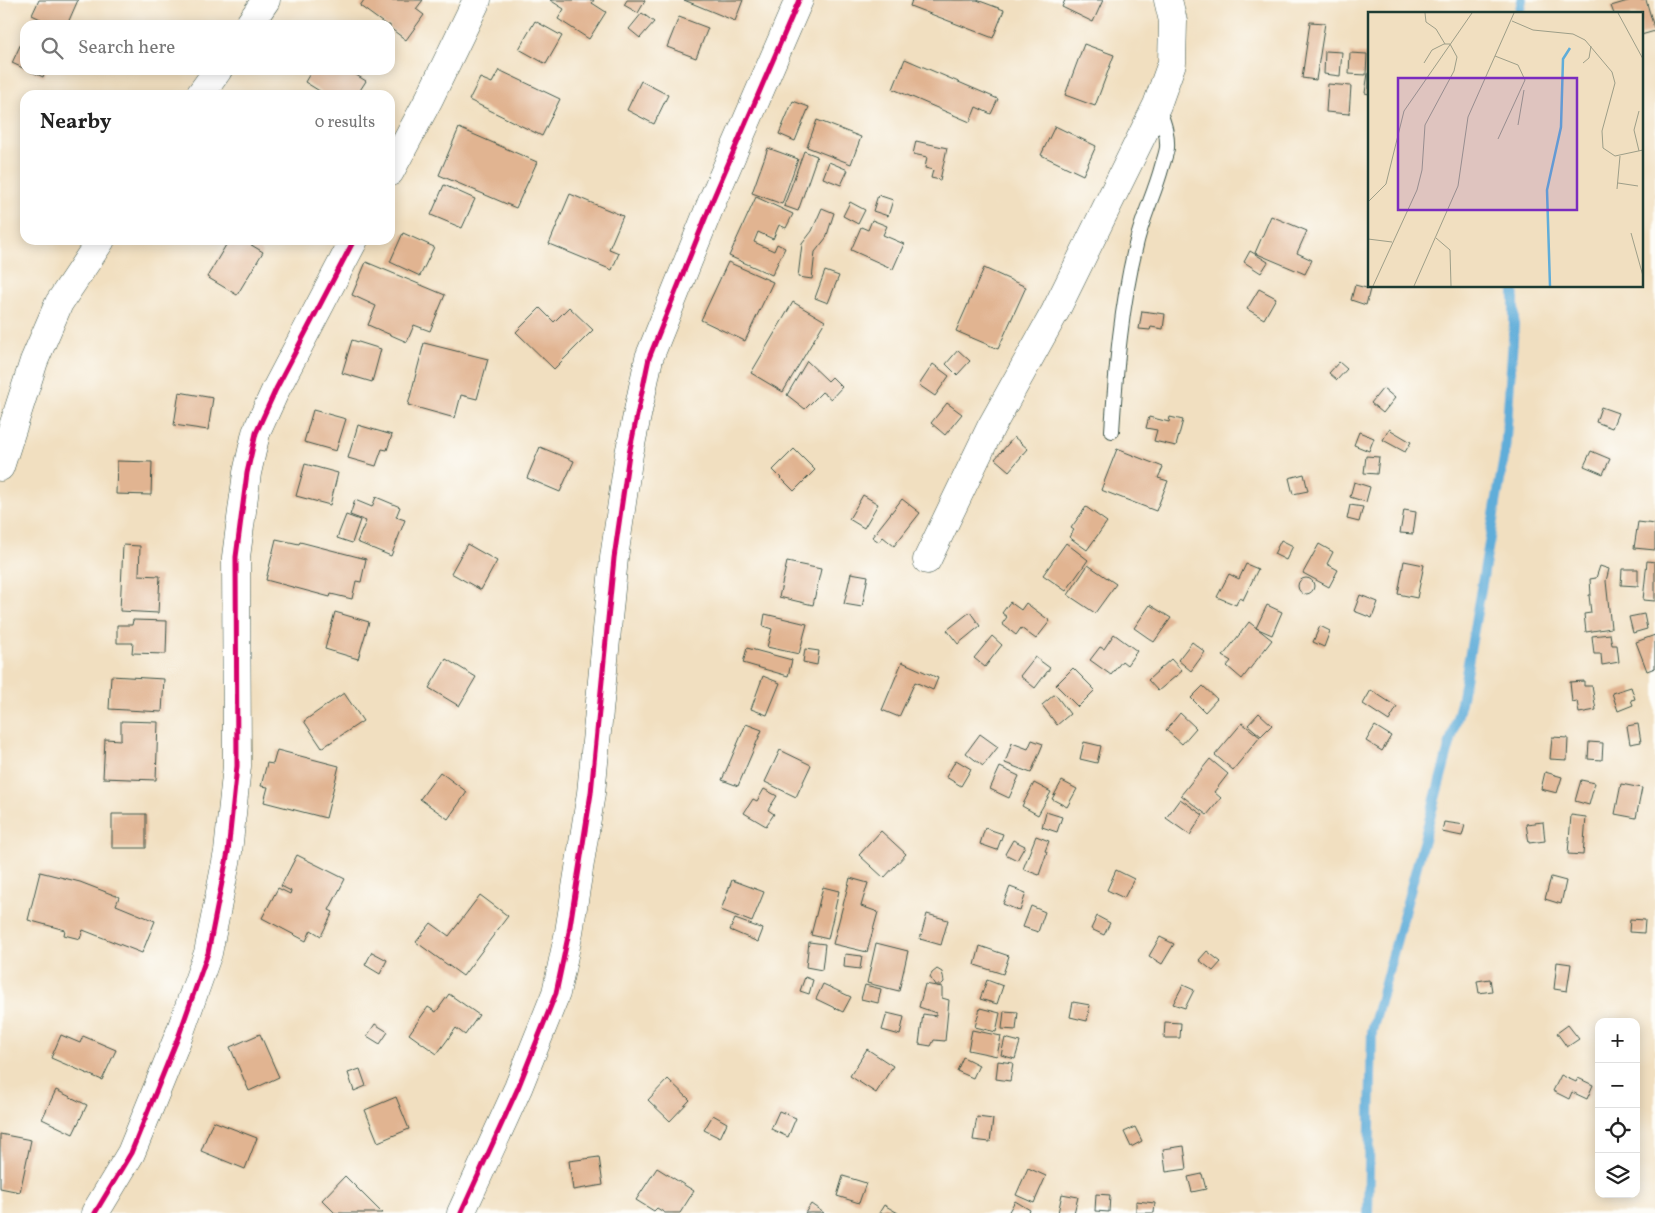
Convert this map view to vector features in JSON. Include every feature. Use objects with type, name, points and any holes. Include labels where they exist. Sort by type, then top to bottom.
[{"type":"street","points":[[252,20],[266,0]]},
{"type":"street","points":[[395,163],[429,99],[477,0]]},
{"type":"street","points":[[461,1213],[518,1088],[556,993],[569,932],[591,793],[614,558],[629,454],[649,358],[713,200],[799,0]]},
{"type":"street","points":[[927,560],[991,427],[1055,312],[1157,105],[1172,63],[1172,20],[1168,0]]},
{"type":"street","points":[[204,90],[214,75]]},
{"type":"street","points":[[0,467],[34,361],[59,303],[98,245]]},
{"type":"street","points":[[95,1213],[131,1153],[179,1035],[208,953],[228,852],[237,766],[236,557],[247,473],[256,433],[276,389],[351,245]]},
{"type":"lane","points":[[1112,431],[1116,365],[1126,294],[1141,224],[1159,178],[1167,149],[1167,132],[1157,105]]},
{"type":"building","points":[[39,0],[78,0],[69,20],[42,20],[32,15]]},
{"type":"building","points":[[364,0],[423,0],[416,9],[424,15],[406,40],[395,32],[395,20],[379,20],[360,6]]},
{"type":"building","points":[[550,0],[594,0],[592,3],[606,12],[589,39],[558,19],[564,9]]},
{"type":"building","points":[[627,0],[645,1],[638,13],[624,5]]},
{"type":"building","points":[[684,0],[743,0],[735,21]]},
{"type":"building","points":[[912,0],[977,0],[1004,10],[993,38],[910,6]]},
{"type":"building","points":[[1065,0],[1103,0],[1093,22],[1062,7]]},
{"type":"building","points":[[1631,0],[1646,0],[1655,31],[1642,35],[1642,12],[1613,12],[1611,6]]},
{"type":"building","points":[[642,13],[654,22],[640,38],[629,29]]},
{"type":"building","points":[[679,17],[708,28],[696,58],[667,47]]},
{"type":"building","points":[[535,21],[562,36],[546,64],[519,49]]},
{"type":"building","points":[[1310,22],[1325,23],[1316,80],[1302,78]]},
{"type":"building","points":[[1084,44],[1114,55],[1095,106],[1065,95]]},
{"type":"building","points":[[20,46],[20,67],[12,63]]},
{"type":"building","points":[[1325,51],[1342,52],[1340,76],[1324,74]]},
{"type":"building","points":[[1350,53],[1367,54],[1366,75],[1349,74]]},
{"type":"building","points":[[905,59],[998,99],[991,114],[976,107],[970,122],[893,89]]},
{"type":"building","points":[[499,70],[560,99],[542,136],[469,100],[480,78],[492,83]]},
{"type":"building","points":[[1368,73],[1368,94],[1365,93]]},
{"type":"building","points":[[309,75],[356,75],[366,81],[360,90],[318,90],[305,82]]},
{"type":"building","points":[[641,81],[668,95],[654,124],[627,110]]},
{"type":"building","points":[[1328,84],[1351,86],[1349,114],[1326,112]]},
{"type":"building","points":[[793,101],[809,107],[795,141],[779,134]]},
{"type":"building","points":[[817,120],[861,137],[851,164],[807,147]]},
{"type":"building","points":[[1055,126],[1096,146],[1083,175],[1041,155]]},
{"type":"building","points":[[459,128],[537,162],[516,208],[439,175]]},
{"type":"building","points":[[916,141],[947,148],[940,180],[931,178],[933,170],[925,168],[927,157],[913,154]]},
{"type":"building","points":[[768,148],[798,159],[782,204],[752,193]]},
{"type":"building","points":[[804,151],[817,156],[798,211],[784,206]]},
{"type":"building","points":[[829,162],[848,170],[841,185],[823,178]]},
{"type":"building","points":[[444,185],[475,199],[462,228],[431,215]]},
{"type":"building","points":[[570,194],[623,216],[609,249],[619,253],[612,270],[549,244]]},
{"type":"building","points":[[878,195],[893,200],[888,216],[873,211]]},
{"type":"building","points":[[756,197],[793,214],[786,228],[779,225],[773,239],[758,232],[754,242],[774,251],[777,244],[785,248],[772,275],[729,256]]},
{"type":"building","points":[[850,202],[865,210],[858,224],[843,216]]},
{"type":"building","points":[[822,208],[834,213],[826,238],[815,252],[812,279],[798,277],[802,244],[812,231]]},
{"type":"building","points":[[1271,216],[1307,231],[1297,253],[1312,260],[1305,274],[1255,253]]},
{"type":"building","points":[[872,220],[887,226],[883,235],[904,244],[893,269],[851,250],[861,227],[868,230]]},
{"type":"building","points":[[403,233],[434,247],[420,276],[390,262]]},
{"type":"building","points":[[226,245],[251,245],[263,252],[237,295],[207,277]]},
{"type":"building","points":[[1250,251],[1268,262],[1261,273],[1244,262]]},
{"type":"building","points":[[366,262],[445,295],[430,331],[414,325],[407,342],[368,325],[376,306],[352,295]]},
{"type":"building","points":[[728,262],[773,282],[745,341],[701,320]]},
{"type":"building","points":[[984,268],[1026,287],[998,349],[956,331]]},
{"type":"building","points":[[825,271],[839,276],[828,303],[815,298]]},
{"type":"building","points":[[1355,285],[1370,289],[1366,305],[1351,300]]},
{"type":"building","points":[[1259,289],[1276,298],[1264,319],[1247,309]]},
{"type":"building","points":[[793,302],[825,321],[783,392],[751,373]]},
{"type":"building","points":[[569,307],[593,330],[554,369],[516,332],[540,308],[554,322]]},
{"type":"building","points":[[1142,311],[1165,314],[1163,329],[1151,327],[1150,330],[1139,329]]},
{"type":"building","points":[[352,340],[381,349],[372,382],[342,373]]},
{"type":"building","points":[[424,343],[488,359],[477,399],[461,395],[455,418],[408,405]]},
{"type":"building","points":[[958,350],[970,361],[957,375],[946,364]]},
{"type":"building","points":[[807,361],[828,381],[832,377],[842,387],[831,399],[822,392],[805,409],[787,395]]},
{"type":"building","points":[[1339,362],[1347,369],[1337,380],[1329,373]]},
{"type":"building","points":[[933,364],[949,376],[935,396],[919,385]]},
{"type":"building","points":[[1383,388],[1395,398],[1383,413],[1371,403]]},
{"type":"building","points":[[179,392],[213,398],[208,430],[174,425]]},
{"type":"building","points":[[947,403],[962,414],[945,435],[931,423]]},
{"type":"building","points":[[1601,407],[1618,413],[1612,428],[1596,422]]},
{"type":"building","points":[[313,410],[346,419],[336,451],[304,442]]},
{"type":"building","points":[[1149,417],[1169,422],[1170,417],[1183,420],[1176,446],[1154,441],[1157,430],[1146,428]]},
{"type":"building","points":[[358,425],[392,435],[387,450],[382,449],[376,466],[348,458]]},
{"type":"building","points":[[1389,429],[1411,442],[1405,452],[1383,440]]},
{"type":"building","points":[[1359,432],[1374,438],[1369,451],[1354,445]]},
{"type":"building","points":[[1014,437],[1028,449],[1009,471],[995,459]]},
{"type":"building","points":[[540,447],[574,461],[560,492],[527,478]]},
{"type":"building","points":[[794,449],[815,470],[794,491],[773,470]]},
{"type":"building","points":[[1117,449],[1163,467],[1158,478],[1168,481],[1156,511],[1101,490]]},
{"type":"building","points":[[1591,451],[1610,459],[1603,474],[1584,466]]},
{"type":"building","points":[[1366,456],[1379,457],[1377,474],[1364,473]]},
{"type":"building","points":[[117,461],[152,462],[151,495],[116,494]]},
{"type":"building","points":[[305,464],[338,473],[330,505],[296,496]]},
{"type":"building","points":[[1304,474],[1308,491],[1293,494],[1289,478]]},
{"type":"building","points":[[1354,482],[1370,487],[1366,502],[1350,497]]},
{"type":"building","points":[[863,495],[878,504],[864,528],[849,519]]},
{"type":"building","points":[[376,497],[400,507],[396,517],[405,520],[391,556],[357,542],[366,521],[350,515],[355,500],[372,507]]},
{"type":"building","points":[[902,499],[920,513],[894,546],[883,537],[879,542],[872,537]]},
{"type":"building","points":[[1350,505],[1363,507],[1359,522],[1347,519]]},
{"type":"building","points":[[1086,507],[1107,522],[1087,550],[1069,537],[1074,530],[1071,528]]},
{"type":"building","points":[[1404,510],[1416,512],[1413,534],[1400,533]]},
{"type":"building","points":[[346,515],[360,520],[352,543],[337,538]]},
{"type":"building","points":[[1638,522],[1655,524],[1655,550],[1634,548]]},
{"type":"building","points":[[276,539],[299,544],[300,542],[366,559],[361,582],[356,581],[352,599],[331,594],[330,597],[266,580]]},
{"type":"building","points":[[1281,540],[1293,546],[1286,560],[1274,554]]},
{"type":"building","points":[[1066,543],[1088,560],[1066,591],[1043,575]]},
{"type":"building","points":[[467,544],[497,561],[481,590],[451,573]]},
{"type":"building","points":[[1319,544],[1333,552],[1327,564],[1338,570],[1329,587],[1303,573]]},
{"type":"building","points":[[123,545],[140,546],[139,575],[160,576],[158,613],[120,611]]},
{"type":"building","points":[[1404,561],[1424,565],[1417,598],[1398,594]]},
{"type":"building","points":[[1647,561],[1655,562],[1655,601],[1643,600]]},
{"type":"building","points":[[787,562],[821,569],[813,605],[779,597]]},
{"type":"building","points":[[1246,564],[1258,569],[1243,600],[1239,598],[1236,605],[1217,597],[1229,574],[1239,579]]},
{"type":"building","points":[[1088,565],[1116,584],[1095,613],[1068,595]]},
{"type":"building","points":[[1600,566],[1609,569],[1606,581],[1611,628],[1586,632],[1584,614],[1591,613],[1590,579],[1596,578]]},
{"type":"building","points":[[1622,569],[1638,569],[1638,586],[1621,585]]},
{"type":"building","points":[[851,573],[868,576],[862,607],[844,604]]},
{"type":"building","points":[[1306,578],[1312,580],[1314,586],[1312,592],[1306,594],[1300,592],[1298,586],[1300,580]]},
{"type":"building","points":[[1360,595],[1378,602],[1372,618],[1354,611]]},
{"type":"building","points":[[1010,602],[1021,610],[1026,603],[1050,621],[1036,639],[1021,628],[1016,635],[1002,624],[1007,617],[1002,613]]},
{"type":"building","points":[[1150,605],[1171,618],[1154,642],[1134,628]]},
{"type":"building","points":[[1267,605],[1282,612],[1272,635],[1256,628]]},
{"type":"building","points":[[335,612],[369,622],[358,659],[325,649]]},
{"type":"building","points":[[970,612],[980,626],[958,644],[947,630]]},
{"type":"building","points":[[765,614],[807,624],[799,654],[767,647],[772,629],[763,626]]},
{"type":"building","points":[[1644,614],[1647,629],[1633,633],[1629,617]]},
{"type":"building","points":[[133,620],[167,621],[166,654],[132,653],[133,643],[117,643],[117,625],[132,625]]},
{"type":"building","points":[[1249,622],[1272,640],[1242,679],[1227,666],[1231,661],[1223,656]]},
{"type":"building","points":[[1320,626],[1330,631],[1324,647],[1313,642]]},
{"type":"building","points":[[1114,634],[1137,651],[1127,665],[1122,661],[1111,675],[1090,660],[1100,647],[1104,649]]},
{"type":"building","points":[[1610,634],[1612,645],[1617,645],[1619,662],[1602,665],[1601,654],[1594,654],[1592,636]]},
{"type":"building","points":[[1655,635],[1655,668],[1647,671],[1636,642]]},
{"type":"building","points":[[992,636],[1002,645],[985,667],[974,658]]},
{"type":"building","points":[[1192,642],[1205,652],[1191,671],[1178,660]]},
{"type":"building","points":[[747,648],[792,660],[788,676],[743,663]]},
{"type":"building","points":[[805,649],[819,651],[817,665],[803,662]]},
{"type":"building","points":[[1035,657],[1050,668],[1035,688],[1020,676]]},
{"type":"building","points":[[446,659],[476,677],[459,706],[429,688]]},
{"type":"building","points":[[1171,659],[1182,671],[1158,691],[1148,680]]},
{"type":"building","points":[[902,662],[938,678],[933,690],[915,682],[899,717],[882,710]]},
{"type":"building","points":[[1073,668],[1095,690],[1078,707],[1056,685]]},
{"type":"building","points":[[111,676],[164,679],[162,712],[109,709]]},
{"type":"building","points":[[763,676],[780,683],[767,715],[751,709]]},
{"type":"building","points":[[1584,681],[1584,686],[1592,686],[1596,710],[1579,713],[1577,701],[1572,702],[1570,682]]},
{"type":"building","points":[[1203,686],[1217,699],[1205,712],[1191,698]]},
{"type":"building","points":[[1631,687],[1635,699],[1631,700],[1633,705],[1618,711],[1612,693]]},
{"type":"building","points":[[1371,690],[1397,707],[1389,721],[1363,704]]},
{"type":"building","points":[[344,693],[363,721],[322,748],[304,721]]},
{"type":"building","points":[[1055,694],[1070,714],[1057,725],[1042,705]]},
{"type":"building","points":[[1180,713],[1196,728],[1182,744],[1166,730]]},
{"type":"building","points":[[1259,713],[1272,725],[1261,736],[1248,725]]},
{"type":"building","points":[[121,721],[158,722],[156,780],[103,778],[105,739],[121,740]]},
{"type":"building","points":[[1242,723],[1260,737],[1233,770],[1215,755]]},
{"type":"building","points":[[746,724],[762,730],[738,786],[722,780]]},
{"type":"building","points":[[1638,724],[1641,742],[1630,744],[1627,726]]},
{"type":"building","points":[[1375,726],[1391,736],[1382,751],[1366,741]]},
{"type":"building","points":[[980,734],[998,747],[983,766],[966,753]]},
{"type":"building","points":[[1552,737],[1568,738],[1567,760],[1550,759]]},
{"type":"building","points":[[1032,740],[1043,744],[1031,773],[1005,763],[1012,743],[1028,749]]},
{"type":"building","points":[[1084,742],[1101,746],[1097,763],[1080,759]]},
{"type":"building","points":[[1589,742],[1603,743],[1602,760],[1588,759]]},
{"type":"building","points":[[277,750],[339,766],[326,818],[264,802],[268,787],[261,786],[267,763],[273,764]]},
{"type":"building","points":[[780,750],[811,765],[796,797],[765,782]]},
{"type":"building","points":[[1210,759],[1228,774],[1214,792],[1221,798],[1207,815],[1181,795]]},
{"type":"building","points":[[956,760],[971,769],[961,786],[946,777]]},
{"type":"building","points":[[1000,767],[1019,776],[1009,798],[990,789]]},
{"type":"building","points":[[440,772],[467,792],[448,819],[420,799]]},
{"type":"building","points":[[1545,772],[1562,777],[1557,793],[1541,789]]},
{"type":"building","points":[[1581,780],[1595,783],[1589,805],[1575,801]]},
{"type":"building","points":[[1062,781],[1077,789],[1067,807],[1052,799]]},
{"type":"building","points":[[1034,783],[1051,792],[1038,815],[1022,806]]},
{"type":"building","points":[[1621,784],[1642,788],[1636,818],[1615,814]]},
{"type":"building","points":[[764,789],[777,796],[768,810],[774,814],[766,826],[744,813],[753,799],[757,801]]},
{"type":"building","points":[[1180,799],[1203,815],[1190,835],[1166,818]]},
{"type":"building","points":[[1046,812],[1062,817],[1057,832],[1042,827]]},
{"type":"building","points":[[112,814],[146,814],[146,848],[112,848]]},
{"type":"building","points":[[1571,815],[1586,817],[1583,855],[1568,854]]},
{"type":"building","points":[[1444,822],[1465,825],[1462,836],[1442,832]]},
{"type":"building","points":[[1543,822],[1545,841],[1529,843],[1526,824]]},
{"type":"building","points":[[985,828],[1003,834],[997,850],[980,844]]},
{"type":"building","points":[[881,831],[906,854],[884,878],[859,855]]},
{"type":"building","points":[[1036,836],[1049,841],[1039,875],[1023,869]]},
{"type":"building","points":[[1013,840],[1025,846],[1017,860],[1005,854]]},
{"type":"building","points":[[297,855],[345,879],[329,910],[333,912],[321,936],[311,930],[306,941],[262,918],[278,888],[290,894],[291,891],[281,886]]},
{"type":"building","points":[[1116,870],[1134,879],[1124,898],[1107,890]]},
{"type":"building","points":[[40,872],[80,882],[119,897],[116,905],[155,921],[142,953],[83,930],[80,939],[64,935],[65,930],[28,920]]},
{"type":"building","points":[[1551,877],[1566,881],[1561,904],[1545,899]]},
{"type":"building","points":[[850,878],[868,883],[861,906],[878,912],[867,952],[833,944]]},
{"type":"building","points":[[732,880],[764,892],[752,922],[721,910]]},
{"type":"building","points":[[823,887],[839,891],[828,939],[811,935]]},
{"type":"building","points":[[1010,887],[1026,893],[1020,911],[1003,904]]},
{"type":"building","points":[[480,895],[508,916],[463,976],[416,942],[431,923],[449,936]]},
{"type":"building","points":[[1031,906],[1045,912],[1038,932],[1023,927]]},
{"type":"building","points":[[927,914],[948,920],[941,945],[920,939]]},
{"type":"building","points":[[1097,916],[1110,923],[1104,935],[1091,929]]},
{"type":"building","points":[[735,919],[763,929],[758,942],[730,930]]},
{"type":"building","points":[[1630,919],[1645,920],[1644,933],[1629,932]]},
{"type":"building","points":[[1160,937],[1174,944],[1162,964],[1149,956]]},
{"type":"building","points":[[809,942],[825,944],[822,970],[806,967]]},
{"type":"building","points":[[876,943],[908,951],[899,991],[867,983]]},
{"type":"building","points":[[980,946],[1009,956],[1003,974],[975,965]]},
{"type":"building","points":[[1207,951],[1221,962],[1213,971],[1199,960]]},
{"type":"building","points":[[372,952],[387,960],[380,974],[365,965]]},
{"type":"building","points":[[845,954],[862,956],[860,969],[844,967]]},
{"type":"building","points":[[1557,962],[1571,964],[1567,991],[1554,989]]},
{"type":"building","points":[[937,969],[942,972],[944,982],[941,985],[935,985],[930,977]]},
{"type":"building","points":[[805,977],[813,980],[809,994],[800,991]]},
{"type":"building","points":[[1490,979],[1492,991],[1479,993],[1477,981]]},
{"type":"building","points":[[987,980],[1003,986],[997,1004],[980,999]]},
{"type":"building","points":[[823,984],[851,997],[843,1012],[816,999]]},
{"type":"building","points":[[925,984],[942,987],[942,998],[949,1000],[945,1041],[934,1040],[931,1046],[919,1044],[923,1014],[936,1016],[936,1013],[919,1007]]},
{"type":"building","points":[[865,985],[881,989],[878,1003],[861,999]]},
{"type":"building","points":[[1183,985],[1194,990],[1185,1008],[1173,1004]]},
{"type":"building","points":[[449,994],[479,1015],[465,1035],[456,1028],[437,1054],[409,1034],[428,1007],[436,1012]]},
{"type":"building","points":[[1073,1002],[1090,1005],[1087,1021],[1070,1017]]},
{"type":"building","points":[[980,1008],[1000,1013],[996,1032],[975,1027]]},
{"type":"building","points":[[1004,1011],[1018,1012],[1016,1030],[1002,1029]]},
{"type":"building","points":[[887,1013],[904,1017],[900,1035],[882,1030]]},
{"type":"building","points":[[1165,1022],[1181,1023],[1180,1038],[1164,1038]]},
{"type":"building","points":[[375,1024],[388,1032],[380,1044],[367,1036]]},
{"type":"building","points":[[1568,1025],[1579,1039],[1567,1047],[1557,1033]]},
{"type":"building","points":[[972,1030],[1001,1036],[997,1056],[968,1050]]},
{"type":"building","points":[[260,1034],[279,1077],[249,1091],[230,1047]]},
{"type":"building","points":[[61,1035],[80,1043],[83,1036],[116,1050],[102,1080],[51,1058]]},
{"type":"building","points":[[1005,1038],[1020,1042],[1015,1059],[1001,1055]]},
{"type":"building","points":[[867,1049],[893,1066],[876,1093],[850,1076]]},
{"type":"building","points":[[963,1057],[979,1065],[973,1078],[957,1071]]},
{"type":"building","points":[[998,1061],[1013,1063],[1010,1081],[996,1079]]},
{"type":"building","points":[[360,1069],[366,1086],[354,1091],[348,1073]]},
{"type":"building","points":[[1561,1075],[1576,1082],[1578,1078],[1593,1085],[1587,1099],[1572,1092],[1569,1099],[1553,1091]]},
{"type":"building","points":[[668,1079],[690,1100],[670,1121],[648,1100]]},
{"type":"building","points":[[56,1090],[87,1105],[73,1134],[42,1119]]},
{"type":"building","points":[[396,1097],[409,1129],[378,1142],[365,1110]]},
{"type":"building","points":[[779,1111],[796,1118],[788,1137],[771,1129]]},
{"type":"building","points":[[713,1115],[727,1123],[720,1138],[704,1130]]},
{"type":"building","points":[[977,1117],[993,1119],[990,1142],[973,1140]]},
{"type":"building","points":[[213,1121],[257,1138],[245,1169],[201,1151]]},
{"type":"building","points":[[1135,1127],[1142,1141],[1131,1147],[1124,1132]]},
{"type":"building","points":[[0,1134],[31,1140],[20,1192],[0,1188]]},
{"type":"building","points":[[1184,1146],[1187,1169],[1166,1172],[1163,1149]]},
{"type":"building","points":[[599,1157],[603,1185],[573,1190],[569,1161]]},
{"type":"building","points":[[657,1168],[694,1191],[680,1213],[665,1213],[657,1208],[654,1211],[636,1200]]},
{"type":"building","points":[[1028,1168],[1046,1176],[1034,1203],[1016,1195]]},
{"type":"building","points":[[1202,1174],[1206,1189],[1192,1192],[1188,1177]]},
{"type":"building","points":[[345,1176],[382,1213],[335,1213],[322,1200]]},
{"type":"building","points":[[843,1176],[866,1183],[859,1203],[837,1196]]},
{"type":"building","points":[[1062,1194],[1078,1197],[1074,1213],[1058,1213]]},
{"type":"building","points":[[1096,1194],[1110,1195],[1109,1212],[1095,1211]]},
{"type":"building","points":[[1015,1201],[1030,1210],[1029,1213],[1008,1213]]},
{"type":"building","points":[[1136,1201],[1155,1203],[1154,1213],[1136,1213]]},
{"type":"building","points":[[811,1204],[824,1213],[805,1213]]},
{"type":"building","points":[[884,1205],[898,1213],[879,1213]]},
{"type":"waterway","points":[[1519,12],[1522,0]]},
{"type":"waterway","points":[[1368,1213],[1372,1031],[1461,703],[1505,452],[1514,325],[1514,288]]},
{"type":"cycle path","points":[[461,1213],[518,1088],[556,993],[569,932],[591,793],[614,558],[629,454],[649,358],[713,199],[799,0]]},
{"type":"cycle path","points":[[95,1213],[131,1153],[179,1035],[208,953],[228,852],[237,766],[236,557],[247,473],[256,433],[276,389],[351,245]]}]
